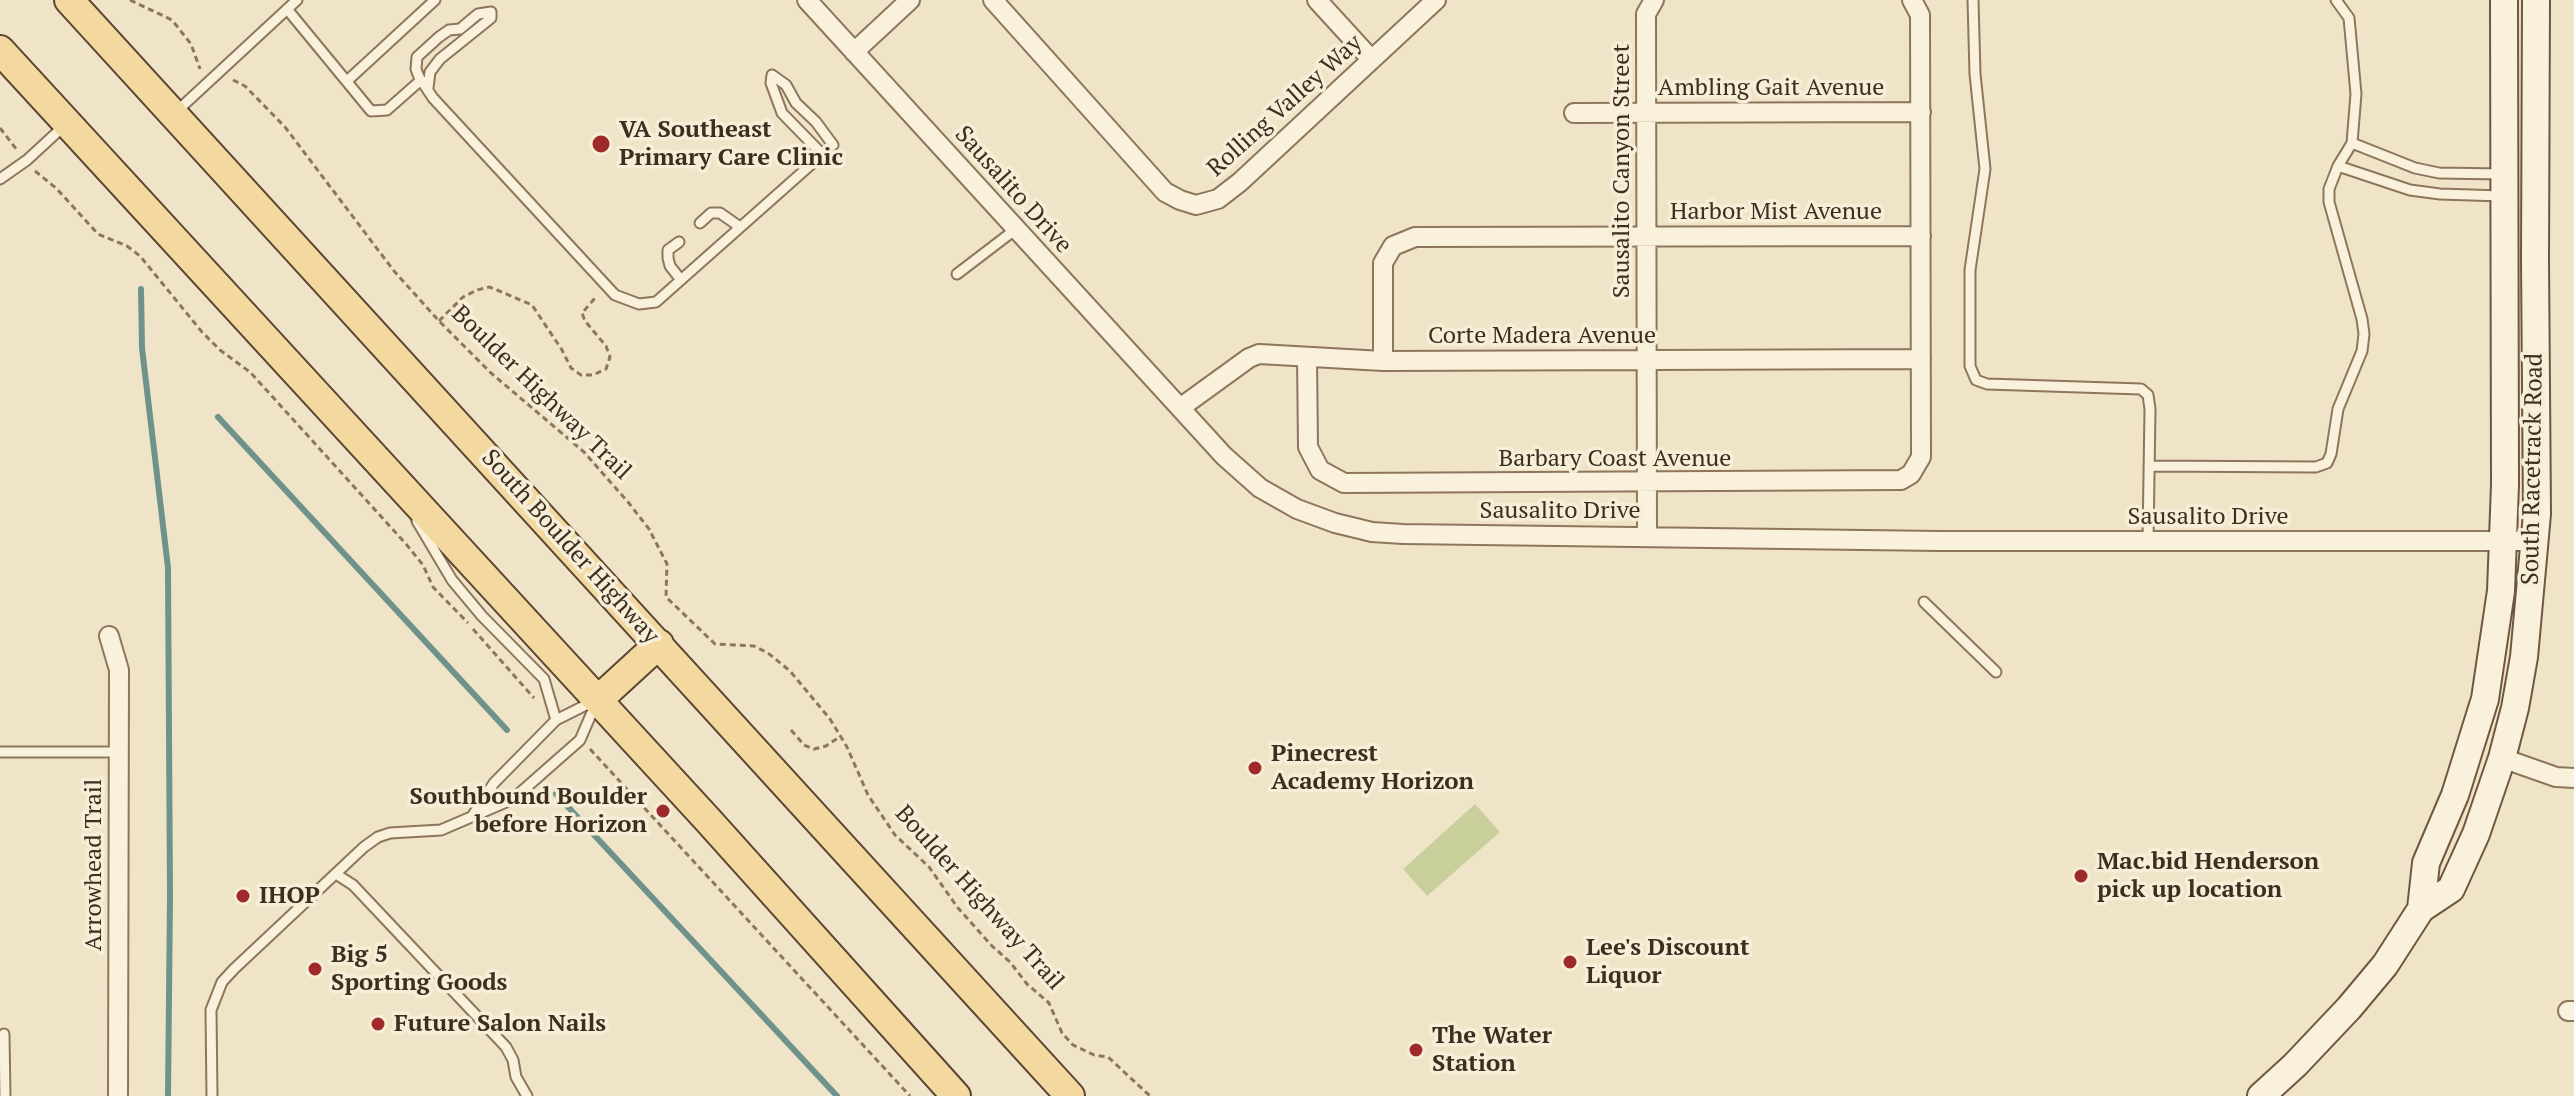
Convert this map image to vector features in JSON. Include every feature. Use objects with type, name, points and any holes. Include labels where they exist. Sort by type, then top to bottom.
[{"type":"main road","name":"South Boulder Highway","points":[[69,0],[1070,1096]]},
{"type":"main road","name":"South Racetrack Road","points":[[2421,909],[2426,863],[2455,795],[2485,699],[2501,591],[2504,541],[2504,0]]},
{"type":"main road","name":"South Racetrack Road","points":[[2261,1096],[2349,1008],[2385,965],[2421,909],[2451,889],[2476,834],[2515,708],[2524,657],[2537,514],[2536,0]]},
{"type":"main road","points":[[0,50],[598,700],[956,1096]]},
{"type":"main road","points":[[2505,185],[2536,185]]},
{"type":"main road","points":[[598,700],[659,644]]},
{"type":"street","name":"Sausalito Drive","points":[[807,0],[1224,456],[1260,488],[1297,509],[1335,523],[1372,532],[1403,534],[1940,541],[2535,541]]},
{"type":"street","points":[[854,52],[910,0]]},
{"type":"street","name":"Rolling Valley Way","points":[[993,0],[1165,192],[1196,205],[1218,199],[1240,182],[1436,0]]},
{"type":"street","points":[[1317,0],[1371,59]]},
{"type":"street","name":"Sausalito Canyon Street","points":[[1647,535],[1646,14],[1654,0]]},
{"type":"street","points":[[1912,0],[1920,15],[1921,359]]},
{"type":"street","name":"Ambling Gait Avenue","points":[[1574,113],[1921,112]]},
{"type":"street","name":"Harbor Mist Avenue","points":[[1383,361],[1383,263],[1393,246],[1415,237],[1921,236]]},
{"type":"street","name":"Corte Madera Avenue","points":[[1180,408],[1259,354],[1383,361],[1921,359]]},
{"type":"street","name":"Barbary Coast Avenue","points":[[1307,357],[1308,447],[1320,470],[1344,483],[1901,480],[1911,474],[1921,457],[1921,359]]},
{"type":"street","name":"Arrowhead Trail","points":[[109,636],[119,670],[118,1096]]},
{"type":"street","points":[[2502,758],[2556,777],[2574,778]]},
{"type":"lane","points":[[174,115],[297,0]]},
{"type":"lane","points":[[347,81],[435,0]]},
{"type":"lane","points":[[1973,0],[1975,74],[1985,169],[1970,270],[1970,366],[1976,380],[1987,384],[2141,389],[2148,395],[2148,541]]},
{"type":"lane","points":[[2149,466],[2316,467],[2327,463],[2331,454],[2338,409],[2362,351],[2364,334],[2329,202],[2329,189],[2352,143],[2356,94],[2349,18],[2336,0]]},
{"type":"lane","points":[[287,9],[371,111],[387,110],[425,84],[440,59],[491,18],[491,12],[478,14],[460,29],[449,30],[439,37],[417,57],[416,69],[425,84],[433,98],[615,295],[639,304],[656,302],[833,145],[816,122],[796,103],[786,85],[772,75],[771,83],[782,113],[822,154]]},
{"type":"lane","points":[[0,179],[27,160],[67,123]]},
{"type":"lane","points":[[2352,143],[2415,168],[2505,185]]},
{"type":"lane","points":[[2338,166],[2425,192],[2505,185]]},
{"type":"lane","points":[[2425,192],[2429,171]]},
{"type":"lane","points":[[700,223],[711,213],[720,213],[740,227]]},
{"type":"lane","points":[[957,274],[1016,229]]},
{"type":"lane","points":[[679,242],[668,250],[668,258],[681,280]]},
{"type":"lane","points":[[386,470],[452,580],[482,616],[544,679],[556,720]]},
{"type":"lane","points":[[1924,602],[1996,672]]},
{"type":"lane","points":[[473,815],[494,783],[556,720],[598,700]]},
{"type":"lane","points":[[212,1096],[211,1010],[222,982],[378,837],[390,833],[441,830],[513,799],[580,740],[598,700]]},
{"type":"lane","points":[[0,752],[119,752]]},
{"type":"lane","points":[[336,874],[353,885],[506,1047],[513,1060],[516,1077],[527,1096]]},
{"type":"lane","points":[[4,1034],[5,1096]]},
{"type":"path","points":[[130,0],[172,20],[191,44],[200,70],[215,77]]},
{"type":"path","name":"Boulder Highway Trail","points":[[215,77],[235,80],[263,103],[285,127],[394,271],[439,321],[491,373],[584,452],[628,502],[649,529],[667,564],[666,597],[688,620],[715,644],[754,646],[768,653],[814,697],[841,736],[868,795],[895,835],[929,867],[958,908],[992,946],[1049,1003],[1062,1033],[1073,1045],[1094,1055],[1108,1057],[1150,1096]]},
{"type":"path","points":[[439,321],[463,297],[489,287],[532,305],[571,368],[581,375],[593,375],[606,369],[610,357],[606,346],[582,313],[597,296]]},
{"type":"path","points":[[791,730],[804,745],[814,749],[826,746],[841,736]]},
{"type":"green space","points":[[1475,804],[1500,832],[1427,896],[1403,869]]},
{"type":"waterway","points":[[141,289],[142,348],[168,568],[168,1096]]},
{"type":"waterway","points":[[218,417],[507,730]]},
{"type":"waterway","points":[[556,794],[837,1096]]},
{"type":"place","name":"VA Southeast Primary Care Clinic","points":[[601,144]]},
{"type":"place","name":"Pinecrest Academy Horizon","points":[[1255,768]]},
{"type":"place","name":"Southbound Boulder before Horizon","points":[[663,811]]},
{"type":"place","name":"Mac.bid Henderson pick up location","points":[[2081,876]]},
{"type":"place","name":"IHOP","points":[[243,896]]},
{"type":"place","name":"Lee's Discount Liquor","points":[[1570,962]]},
{"type":"place","name":"Big 5 Sporting Goods","points":[[315,969]]},
{"type":"place","name":"Future Salon Nails","points":[[378,1024]]},
{"type":"place","name":"The Water Station","points":[[1416,1050]]}]
